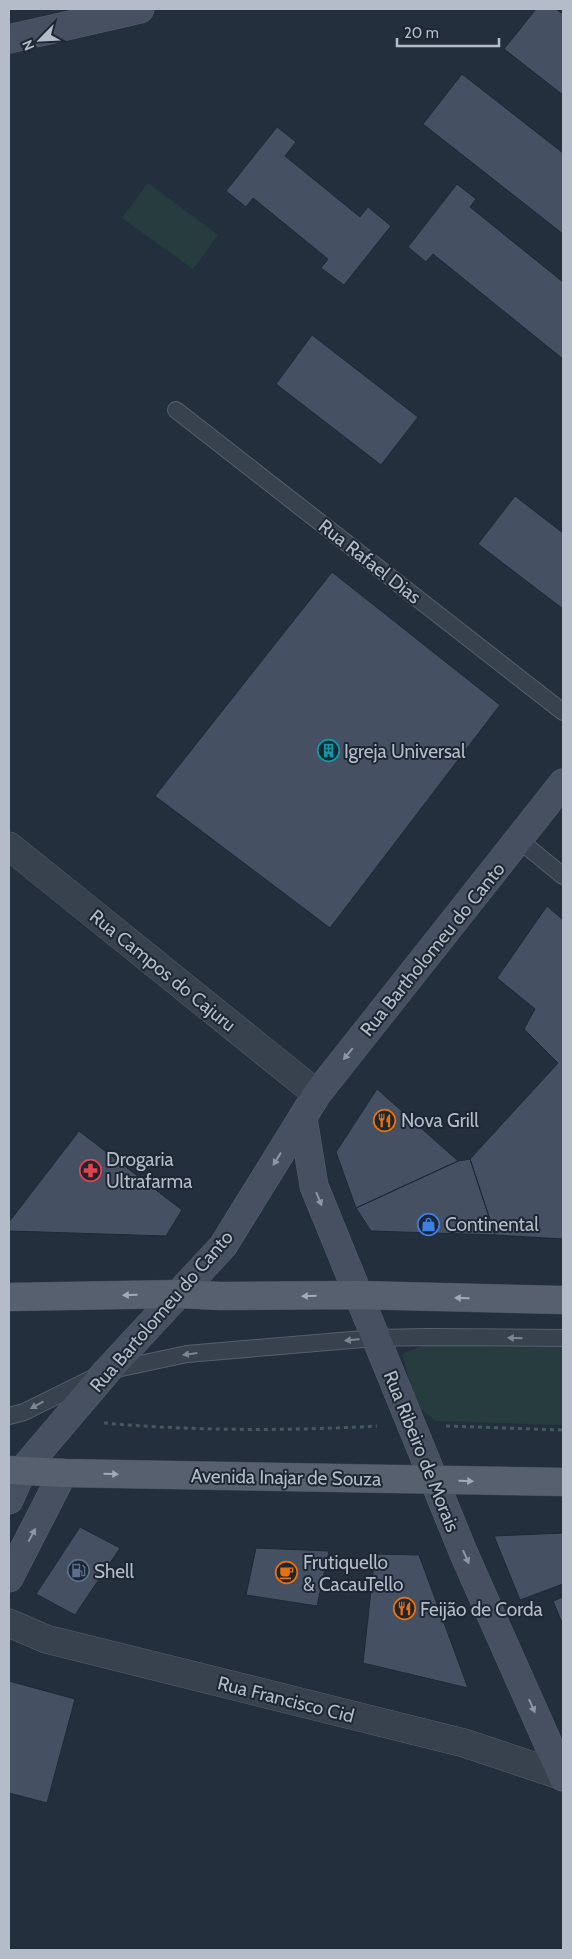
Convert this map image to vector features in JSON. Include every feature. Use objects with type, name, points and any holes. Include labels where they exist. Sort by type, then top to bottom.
[{"type":"main road","points":[[9,39],[140,9]]},
{"type":"main road","name":"Rua Bartholomeu do Canto","points":[[303,1118],[317,1094],[563,782]]},
{"type":"main road","name":"Rua Bartolomeu do Canto","points":[[9,1500],[15,1471],[68,1419],[107,1372],[223,1246],[303,1118]]},
{"type":"main road","name":"Rua Ribeiro de Morais","points":[[303,1118],[314,1186],[464,1554],[563,1776]]},
{"type":"main road","points":[[9,1297],[179,1294],[220,1296],[358,1295],[563,1300]]},
{"type":"main road","name":"Avenida Inajar de Souza","points":[[15,1471],[563,1482]]},
{"type":"main road","points":[[9,1578],[63,1473]]},
{"type":"street","name":"Rua Campos do Cajuru","points":[[9,846],[317,1094]]},
{"type":"street","name":"Rua Francisco Cid","points":[[9,1623],[46,1639],[464,1743],[563,1776]]},
{"type":"lane","name":"Rua Rafael Dias","points":[[176,410],[563,712]]},
{"type":"lane","points":[[519,840],[563,876]]},
{"type":"lane","points":[[9,1416],[24,1412],[107,1372],[187,1354],[376,1338],[427,1336],[563,1338]]},
{"type":"path","points":[[68,1419],[155,1428],[338,1429],[411,1424],[563,1430]]},
{"type":"green space","points":[[148,183],[218,235],[193,269],[122,218]]},
{"type":"green space","points":[[468,1343],[563,1346],[563,1425],[435,1421],[416,1405],[402,1354],[422,1346]]},
{"type":"building","points":[[536,9],[556,9],[563,14],[563,95],[504,49]]},
{"type":"building","points":[[462,74],[563,153],[563,234],[423,124]]},
{"type":"building","points":[[277,127],[296,142],[285,156],[360,217],[368,207],[391,226],[344,285],[321,268],[328,259],[253,198],[246,207],[226,191]]},
{"type":"building","points":[[457,184],[476,199],[470,207],[563,282],[563,359],[433,254],[426,262],[408,247]]},
{"type":"building","points":[[312,335],[418,417],[381,465],[276,384]]},
{"type":"building","points":[[515,496],[563,533],[563,609],[478,544]]},
{"type":"building","name":"Igreja Universal","points":[[332,572],[500,705],[330,928],[155,796]]},
{"type":"building","points":[[547,906],[563,920],[563,1239],[495,1235],[470,1159],[558,1063],[524,1029],[535,1009],[497,978]]},
{"type":"building","name":"Nova Grill","points":[[377,1089],[458,1161],[356,1208],[336,1152]]},
{"type":"building","name":"Drogaria Ultrafarma","points":[[79,1131],[182,1210],[166,1236],[9,1231],[9,1222]]},
{"type":"building","points":[[470,1159],[495,1235],[371,1231],[356,1208],[458,1161]]},
{"type":"building","name":"Shell","points":[[80,1527],[120,1548],[75,1615],[36,1594]]},
{"type":"building","points":[[563,1533],[563,1584],[520,1600],[494,1536]]},
{"type":"building","name":"Frutiquello & CacauTello","points":[[256,1548],[329,1551],[317,1606],[246,1595]]},
{"type":"building","name":"Feijão de Corda","points":[[375,1554],[419,1555],[468,1688],[363,1663]]},
{"type":"building","points":[[563,1597],[563,1625],[553,1601]]},
{"type":"building","points":[[9,1681],[75,1699],[47,1803],[9,1793]]},
{"type":"place","name":"Igreja Universal","points":[[328,751]]},
{"type":"place","name":"Nova Grill","points":[[385,1120]]},
{"type":"place","name":"Drogaria Ultrafarma","points":[[90,1170]]},
{"type":"place","name":"Continental","points":[[429,1224]]},
{"type":"place","name":"Shell","points":[[78,1571]]},
{"type":"place","name":"Frutiquello & CacauTello","points":[[287,1573]]},
{"type":"place","name":"Feijão de Corda","points":[[404,1609]]}]
